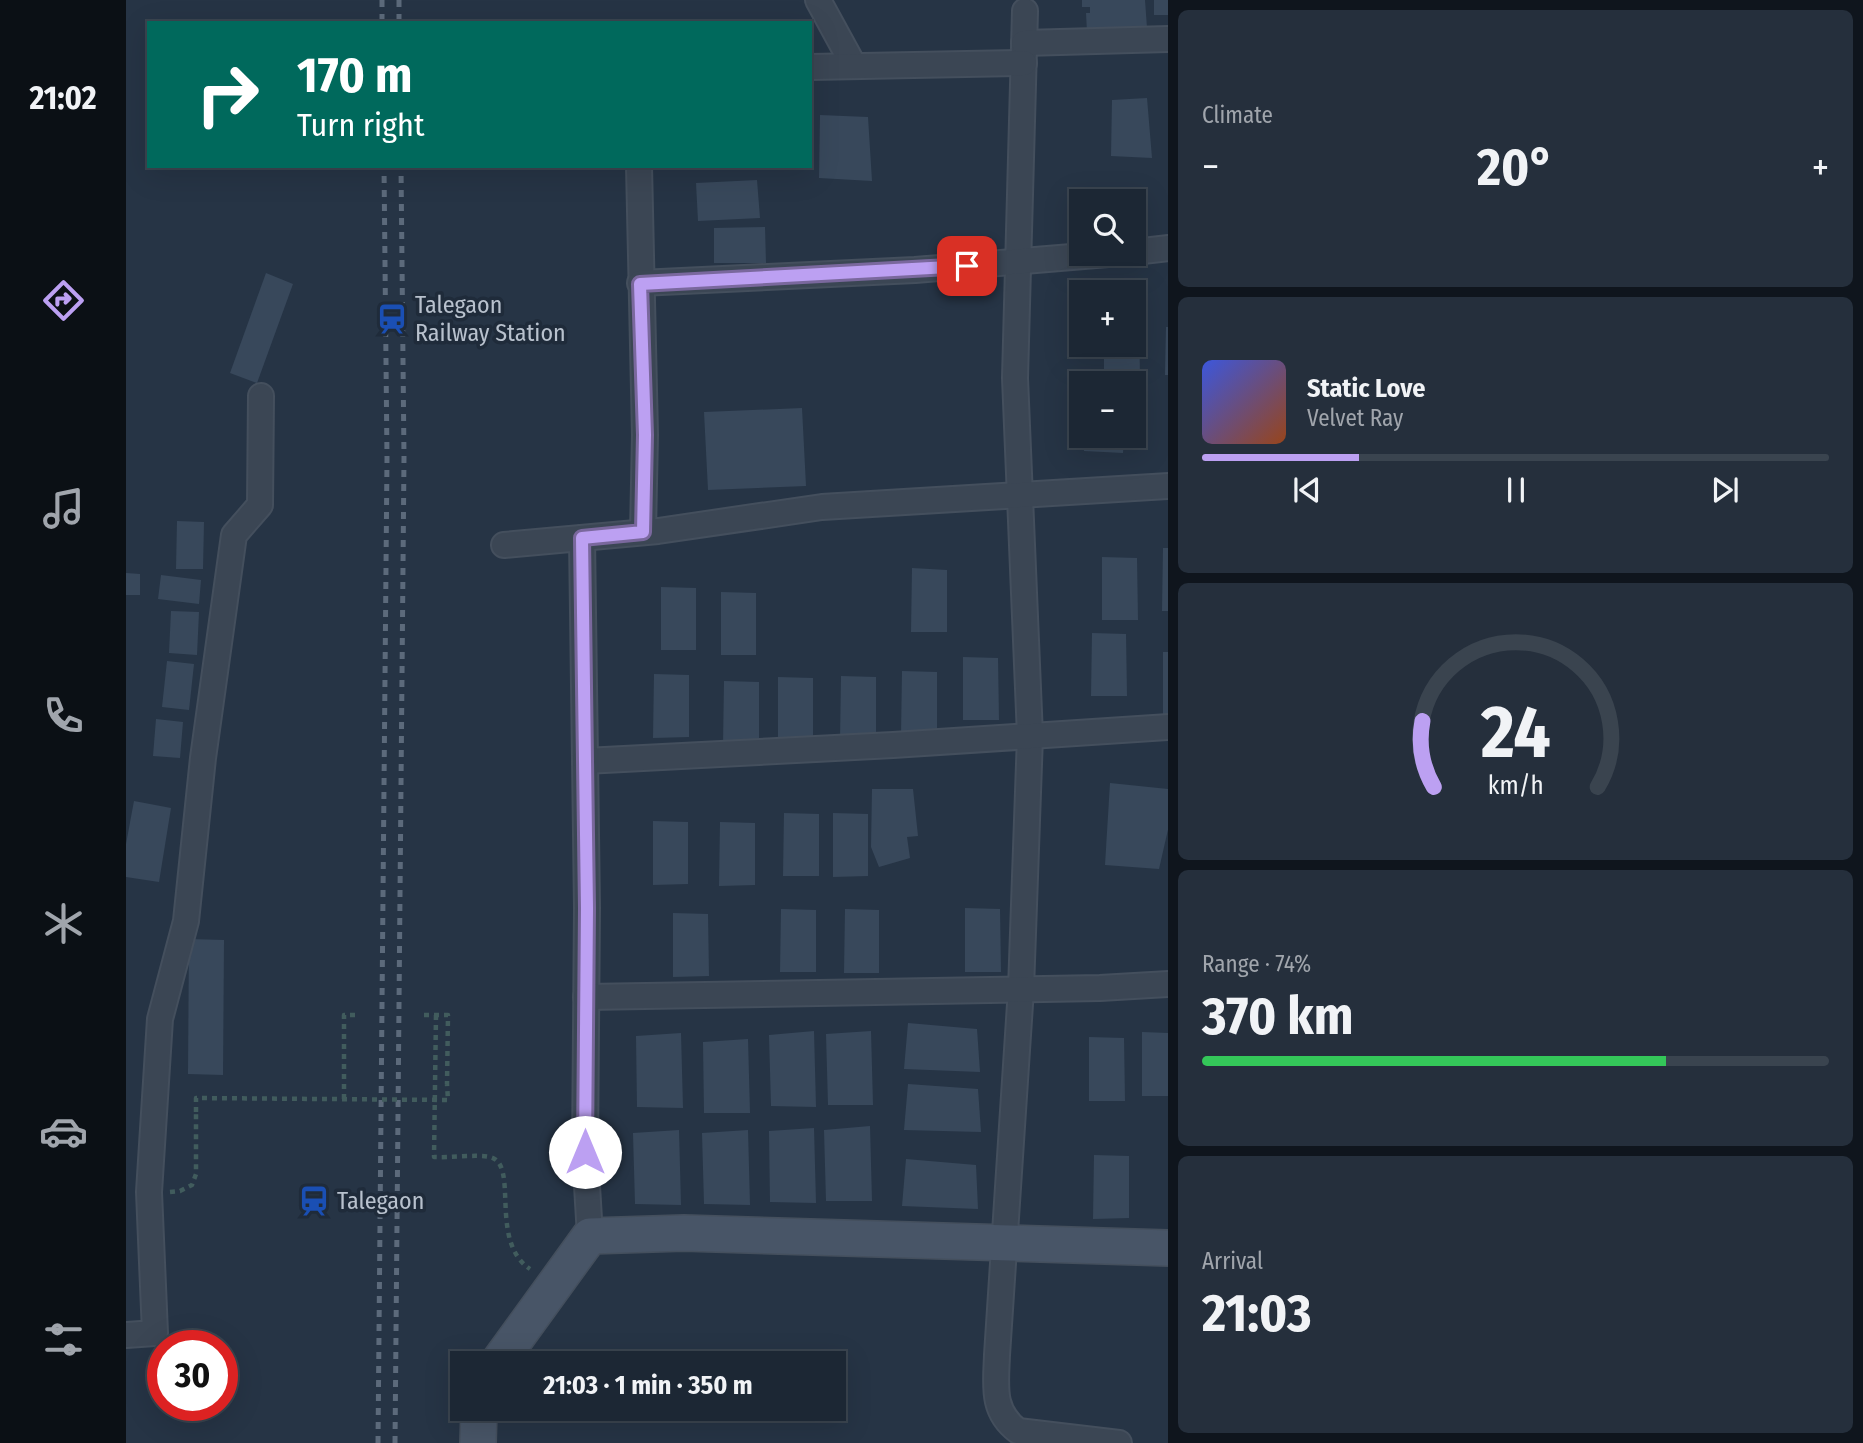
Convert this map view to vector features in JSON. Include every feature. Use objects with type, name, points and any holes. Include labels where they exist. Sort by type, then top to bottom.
[{"type":"street","points":[[818,0],[854,66]]},
{"type":"street","points":[[1025,11],[1015,378],[1030,736],[1021,989],[996,1355],[996,1389],[1000,1411],[1018,1437],[1112,1440],[1119,1443]]},
{"type":"street","points":[[812,67],[1024,53],[1168,39]]},
{"type":"street","points":[[639,168],[645,435],[643,532]]},
{"type":"street","points":[[1146,251],[1168,248]]},
{"type":"street","points":[[640,284],[915,270],[1069,257]]},
{"type":"street","points":[[126,1335],[155,1333],[149,1192],[160,1020],[186,921],[203,758],[234,535],[260,505],[261,396]]},
{"type":"street","points":[[504,545],[643,532],[822,507],[1168,486]]},
{"type":"street","points":[[507,1351],[590,1236],[585,1152],[582,538]]},
{"type":"street","points":[[585,761],[1168,727]]},
{"type":"street","points":[[586,997],[1168,984]]},
{"type":"street","points":[[590,1236],[684,1233],[1168,1248]]},
{"type":"street","points":[[478,1443],[479,1421]]},
{"type":"path","points":[[344,1099],[345,1015],[359,1015]]},
{"type":"path","points":[[196,1174],[196,1098],[448,1100],[448,1015],[424,1015]]},
{"type":"path","points":[[436,1015],[434,1157],[491,1157],[500,1163],[504,1172],[509,1242],[516,1257],[525,1266],[554,1286]]},
{"type":"building","points":[[1082,0],[1145,0],[1147,28],[1087,32],[1086,13],[1090,13],[1090,7],[1082,7]]},
{"type":"building","points":[[1154,0],[1168,0],[1168,15],[1154,15]]},
{"type":"building","points":[[1147,98],[1152,158],[1111,156],[1112,100]]},
{"type":"building","points":[[820,115],[868,117],[872,181],[819,178]]},
{"type":"building","points":[[757,180],[760,218],[698,221],[696,183]]},
{"type":"building","points":[[765,227],[766,263],[714,263],[714,228]]},
{"type":"building","points":[[266,273],[293,284],[257,383],[230,373]]},
{"type":"building","points":[[1166,327],[1168,327],[1168,375],[1165,375]]},
{"type":"building","points":[[1104,357],[1140,357],[1140,371],[1104,371]]},
{"type":"building","points":[[802,408],[806,486],[708,490],[704,412]]},
{"type":"building","points":[[1084,448],[1123,448],[1123,453],[1084,451]]},
{"type":"building","points":[[177,521],[204,522],[203,569],[176,569]]},
{"type":"building","points":[[1163,548],[1168,548],[1168,611],[1162,611]]},
{"type":"building","points":[[1102,557],[1137,558],[1138,620],[1102,620]]},
{"type":"building","points":[[912,568],[947,570],[947,632],[911,632]]},
{"type":"building","points":[[126,573],[140,574],[140,595],[126,595]]},
{"type":"building","points":[[161,575],[201,580],[199,604],[158,599]]},
{"type":"building","points":[[661,587],[696,588],[696,650],[661,650]]},
{"type":"building","points":[[721,592],[756,593],[756,655],[721,655]]},
{"type":"building","points":[[171,611],[199,612],[197,655],[169,653]]},
{"type":"building","points":[[1092,633],[1126,634],[1127,696],[1091,696]]},
{"type":"building","points":[[1163,652],[1168,652],[1168,715],[1163,715]]},
{"type":"building","points":[[963,657],[998,658],[999,720],[963,720]]},
{"type":"building","points":[[167,661],[194,664],[189,710],[162,707]]},
{"type":"building","points":[[902,671],[937,672],[937,735],[901,735]]},
{"type":"building","points":[[654,674],[689,675],[689,737],[653,738]]},
{"type":"building","points":[[841,676],[876,677],[876,739],[840,740]]},
{"type":"building","points":[[778,677],[813,678],[813,740],[778,741]]},
{"type":"building","points":[[724,681],[759,682],[759,744],[723,745]]},
{"type":"building","points":[[156,719],[183,722],[180,758],[153,756]]},
{"type":"building","points":[[1110,783],[1168,789],[1168,829],[1159,869],[1105,865]]},
{"type":"building","points":[[872,789],[913,789],[918,836],[907,837],[910,858],[879,867],[871,847]]},
{"type":"building","points":[[134,801],[171,808],[159,882],[126,877],[126,844]]},
{"type":"building","points":[[784,813],[819,814],[819,876],[783,876]]},
{"type":"building","points":[[833,813],[868,814],[868,876],[833,877]]},
{"type":"building","points":[[653,821],[688,822],[688,884],[653,885]]},
{"type":"building","points":[[720,822],[755,823],[755,885],[719,886]]},
{"type":"building","points":[[965,908],[1000,909],[1001,972],[965,972]]},
{"type":"building","points":[[781,909],[816,910],[816,972],[780,972]]},
{"type":"building","points":[[845,909],[879,910],[879,973],[844,973]]},
{"type":"building","points":[[673,913],[708,914],[709,976],[673,977]]},
{"type":"building","points":[[189,939],[224,940],[223,1075],[188,1074]]},
{"type":"building","points":[[908,1023],[977,1029],[980,1072],[904,1069]]},
{"type":"building","points":[[814,1031],[816,1107],[771,1106],[769,1035]]},
{"type":"building","points":[[871,1031],[873,1105],[828,1105],[826,1034]]},
{"type":"building","points":[[1142,1032],[1168,1033],[1168,1096],[1142,1096]]},
{"type":"building","points":[[681,1033],[683,1108],[637,1107],[636,1036]]},
{"type":"building","points":[[1089,1037],[1124,1038],[1125,1101],[1089,1101]]},
{"type":"building","points":[[748,1039],[750,1113],[704,1113],[703,1042]]},
{"type":"building","points":[[908,1084],[978,1089],[981,1132],[904,1130]]},
{"type":"building","points":[[870,1126],[872,1201],[826,1201],[824,1130]]},
{"type":"building","points":[[814,1128],[816,1203],[770,1202],[769,1131]]},
{"type":"building","points":[[679,1130],[681,1205],[635,1204],[633,1133]]},
{"type":"building","points":[[748,1130],[750,1205],[704,1204],[702,1133]]},
{"type":"building","points":[[1094,1155],[1129,1156],[1129,1218],[1093,1219]]},
{"type":"building","points":[[906,1159],[976,1165],[978,1209],[902,1206]]},
{"type":"railway","points":[[382,0],[382,21]]},
{"type":"railway","points":[[399,0],[399,21]]},
{"type":"railway","points":[[378,1443],[387,458],[384,168]]},
{"type":"railway","points":[[395,1443],[404,457],[401,168]]},
{"type":"place","name":"Talegaon Railway Station","points":[[392,319]]},
{"type":"place","name":"Talegaon","points":[[314,1201]]},
{"type":"route","points":[[585,1152],[587,908],[582,538],[643,532],[645,435],[640,284],[967,266]]}]
